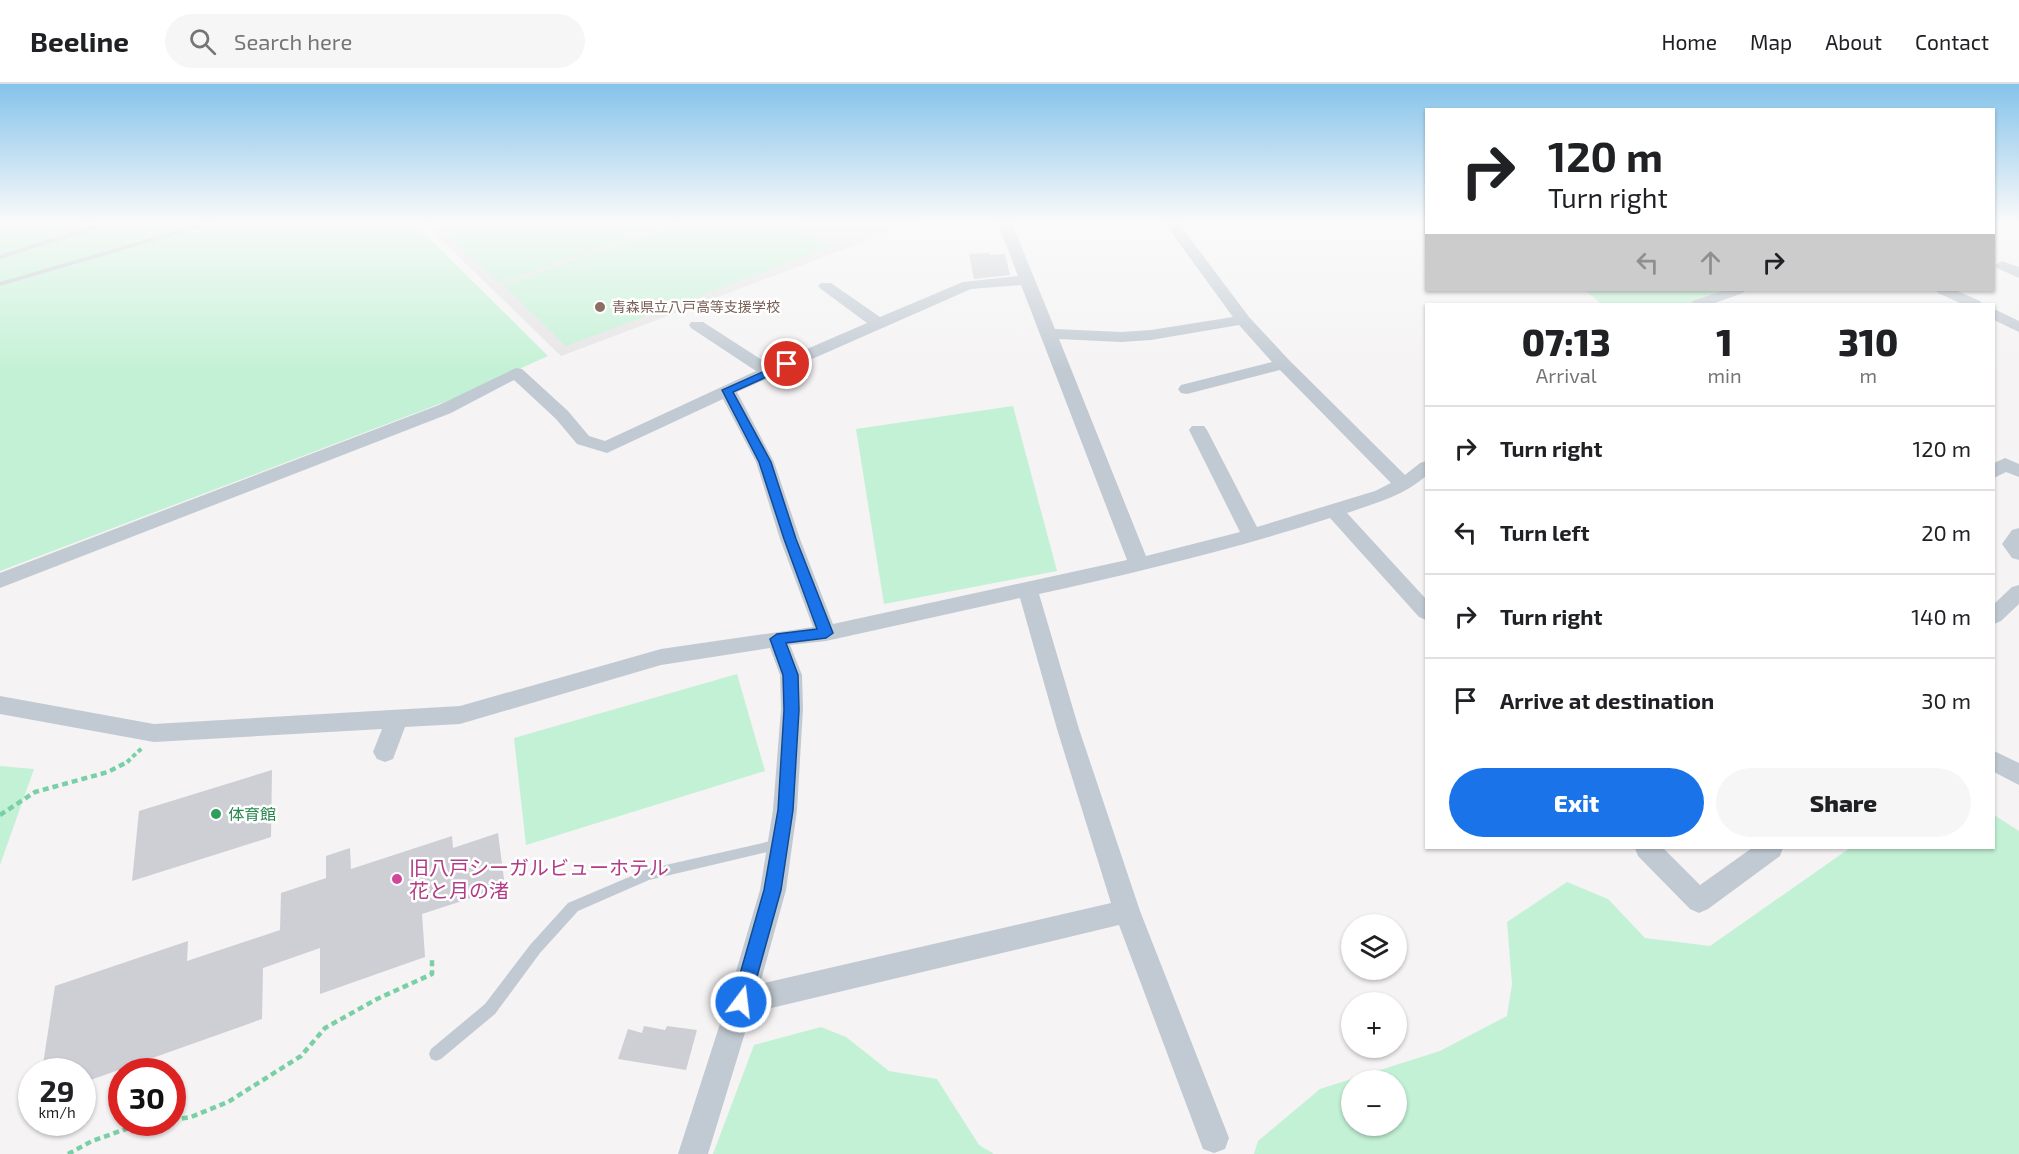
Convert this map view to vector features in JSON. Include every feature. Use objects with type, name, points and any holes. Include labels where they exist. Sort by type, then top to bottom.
[{"type":"street","points":[[1022,271],[1139,566]]},
{"type":"street","points":[[1207,271],[1244,320],[1283,364],[1404,485]]},
{"type":"street","points":[[0,581],[445,409],[516,374],[562,416],[583,440],[607,447],[727,390],[968,285],[1025,280]]},
{"type":"street","points":[[826,286],[879,324]]},
{"type":"street","points":[[1702,303],[1735,291]]},
{"type":"street","points":[[1945,291],[1972,303]]},
{"type":"street","points":[[1995,315],[2019,327]]},
{"type":"street","points":[[1047,334],[1120,337],[1151,335],[1244,320]]},
{"type":"street","points":[[697,325],[769,372]]},
{"type":"street","points":[[1187,389],[1283,364]]},
{"type":"street","points":[[727,390],[765,462],[790,539],[826,633]]},
{"type":"street","points":[[1198,430],[1251,536]]},
{"type":"street","points":[[1995,471],[2005,464],[2019,471]]},
{"type":"street","points":[[0,705],[154,734],[460,716],[661,657],[826,633],[1139,566],[1251,536],[1382,495],[1404,485],[1425,468]]},
{"type":"street","points":[[1335,511],[1425,611]]},
{"type":"street","points":[[2019,535],[2012,544],[2019,553]]},
{"type":"street","points":[[1028,590],[1068,729],[1127,911],[1214,1138]]},
{"type":"street","points":[[1995,615],[2019,592]]},
{"type":"street","points":[[693,1154],[741,1002],[773,890],[785,810],[792,710],[790,675],[777,639]]},
{"type":"street","points":[[385,752],[397,719]]},
{"type":"street","points":[[1995,762],[2019,775]]},
{"type":"street","points":[[1648,849],[1699,901],[1770,849]]},
{"type":"street","points":[[741,1002],[1127,911]]},
{"type":"lane","points":[[0,284],[45,271]]},
{"type":"lane","points":[[436,1054],[490,1009],[535,949],[573,907],[648,875],[780,844]]},
{"type":"path","points":[[0,814],[38,790],[85,780],[125,766],[154,734]]},
{"type":"path","points":[[186,1118],[228,1102],[301,1056],[325,1028],[377,999],[432,974],[432,957]]},
{"type":"path","points":[[68,1154],[108,1135]]},
{"type":"shaded area","points":[[473,271],[787,271],[561,356]]},
{"type":"green space","points":[[0,271],[462,271],[548,356],[455,398],[0,571]]},
{"type":"green space","points":[[486,271],[534,271],[499,283]]},
{"type":"green space","points":[[543,271],[765,271],[566,346],[503,285]]},
{"type":"green space","points":[[1586,291],[1723,291],[1691,303],[1600,303]]},
{"type":"green space","points":[[1013,406],[1057,571],[884,604],[856,429]]},
{"type":"green space","points":[[737,674],[765,771],[526,845],[514,738]]},
{"type":"green space","points":[[0,766],[34,769],[0,865]]},
{"type":"green space","points":[[1995,816],[2019,831],[2019,1154],[1254,1154],[1258,1141],[1320,1089],[1341,1082],[1341,1136],[1407,1136],[1407,1070],[1380,1070],[1440,1051],[1507,1016],[1512,984],[1507,922],[1567,882],[1608,899],[1645,938],[1710,946],[1849,849],[1995,849]]},
{"type":"green space","points":[[821,1027],[846,1037],[889,1071],[937,1079],[979,1145],[994,1154],[713,1154],[754,1045]]},
{"type":"building","points":[[972,271],[1009,271],[1010,275],[974,279]]},
{"type":"building","points":[[272,770],[271,837],[132,881],[139,811]]},
{"type":"building","points":[[498,833],[505,887],[422,914],[425,957],[320,994],[320,948],[263,968],[262,1019],[152,1058],[108,1058],[108,1074],[96,1078],[96,1058],[44,1058],[55,986],[188,941],[187,961],[280,930],[281,893],[326,878],[326,856],[350,848],[351,869],[452,836],[453,848]]},
{"type":"building","points":[[644,1026],[665,1030],[667,1026],[697,1030],[686,1070],[618,1059],[628,1029],[642,1033]]},
{"type":"place","name":"青森県立八戸高等支援学校","points":[[600,307]]},
{"type":"place","name":"体育館","points":[[216,814]]},
{"type":"place","name":"旧八戸シーガルビューホテル 花と月の渚","points":[[397,879]]},
{"type":"route","points":[[741,1002],[773,890],[785,810],[792,710],[790,675],[777,639],[826,633],[790,539],[765,462],[727,390],[787,364]]}]
